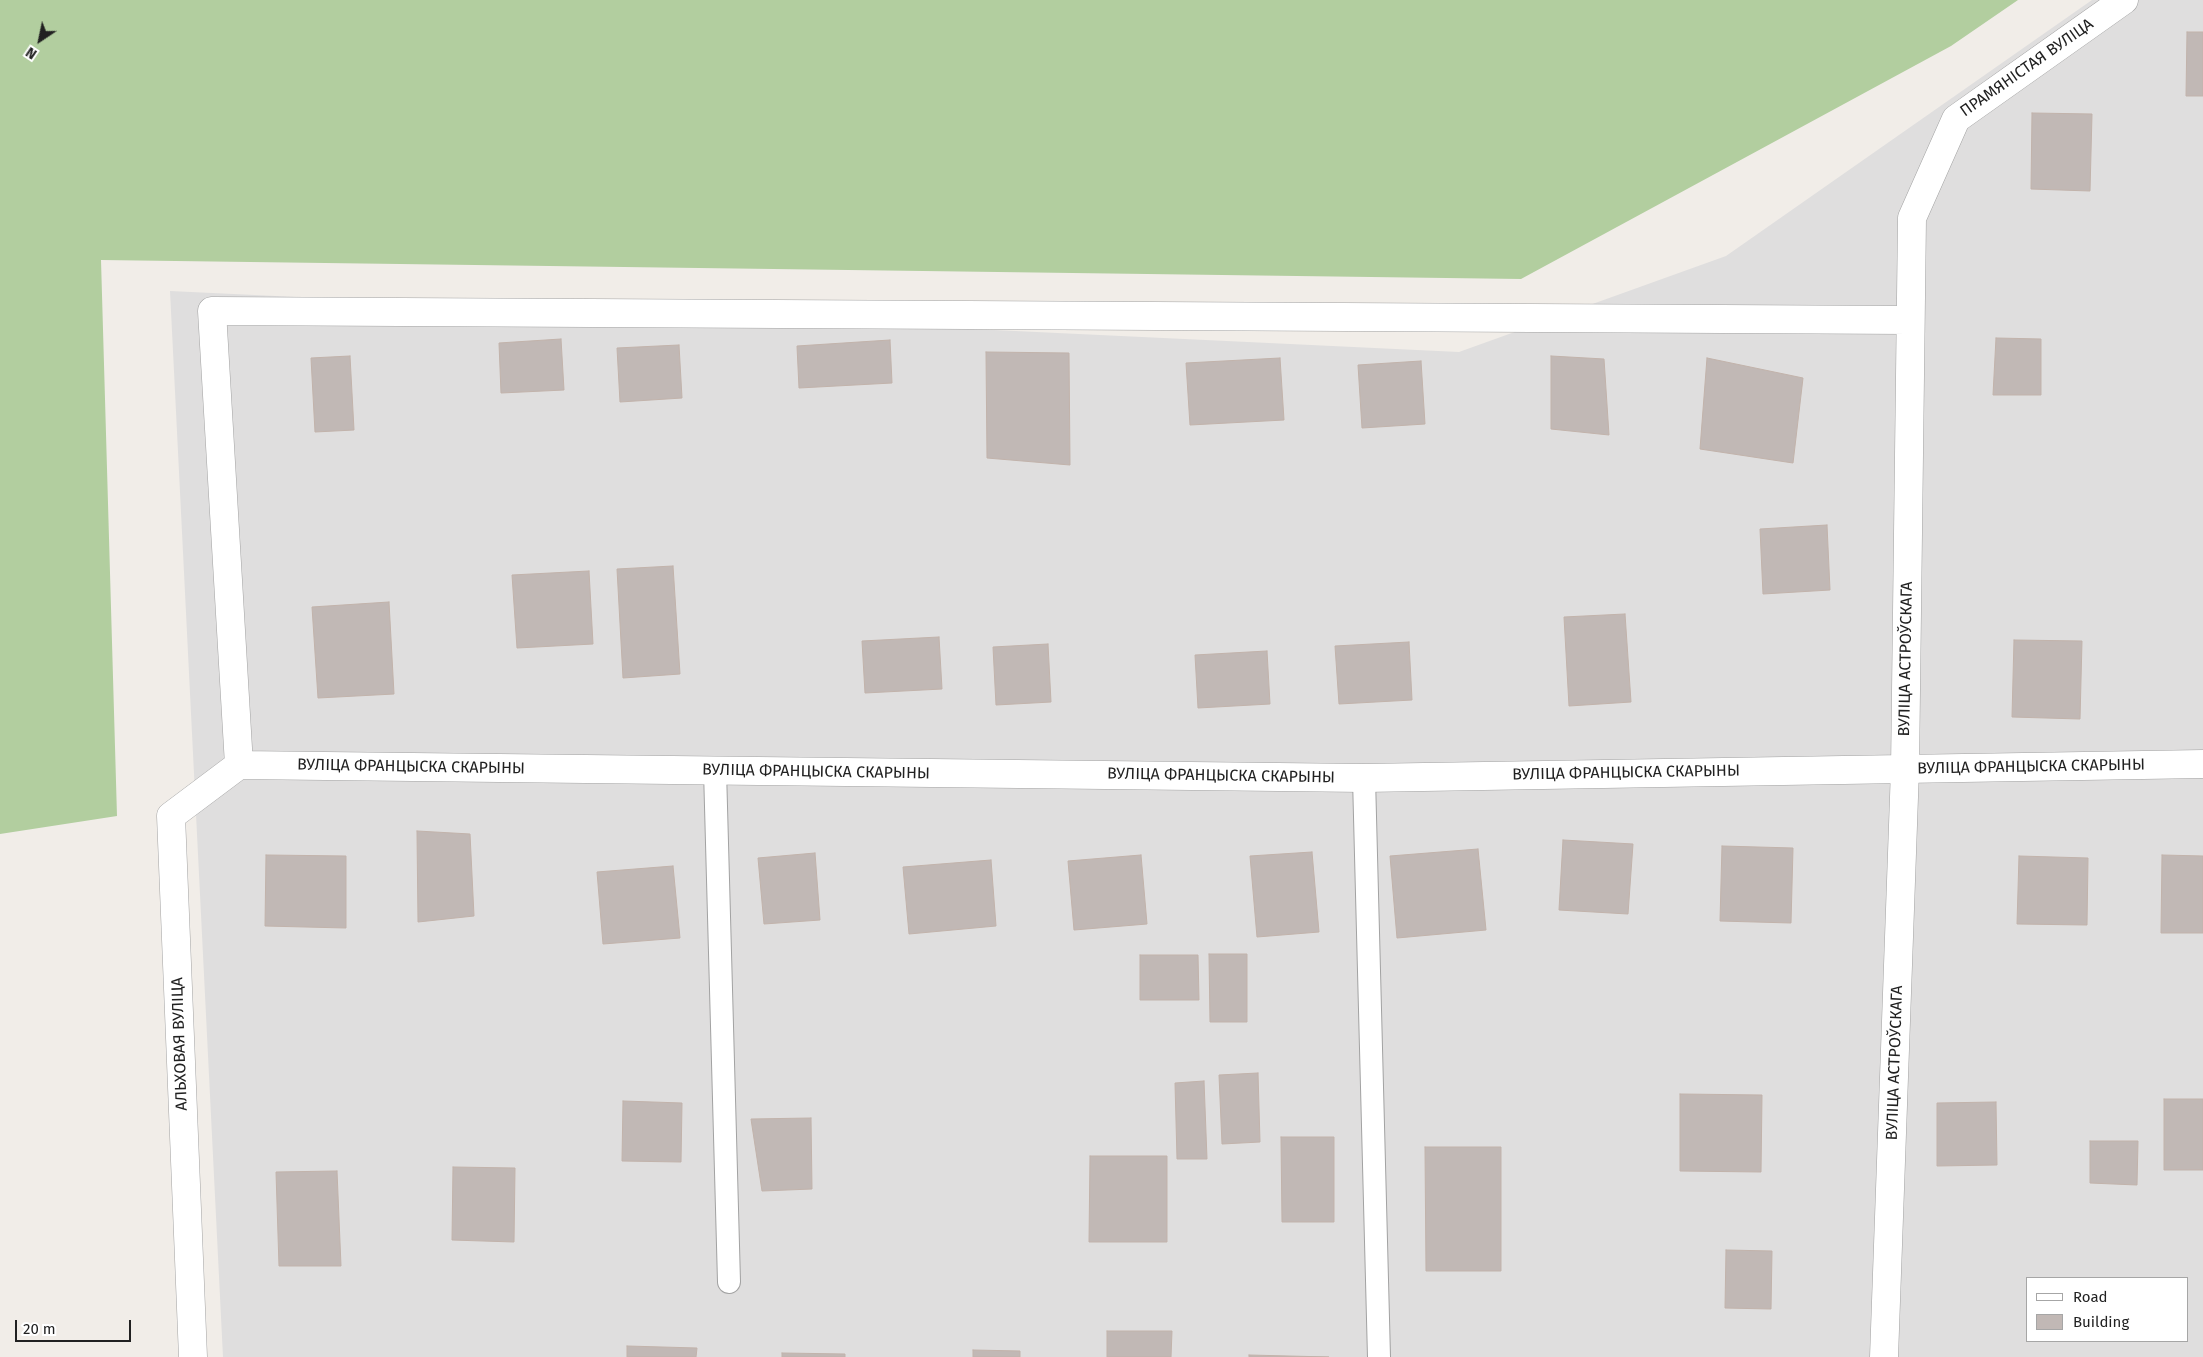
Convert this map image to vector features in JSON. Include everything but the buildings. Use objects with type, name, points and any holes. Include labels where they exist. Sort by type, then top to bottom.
[{"type":"street","name":"ПРАМЯНІСТАЯ ВУЛІЦА","points":[[1956,119],[2124,0]]},
{"type":"street","name":"ВУЛІЦА АСТРОЎСКАГА","points":[[1884,1357],[1905,769],[1909,320],[1912,218],[1956,119]]},
{"type":"street","points":[[239,765],[212,311],[1909,320]]},
{"type":"street","name":"ВУЛІЦА ФРАНЦЫСКА СКАРЫНЫ","points":[[239,765],[1364,778],[2203,764]]},
{"type":"street","name":"АЛЬХОВАЯ ВУЛІЦА","points":[[193,1357],[171,816],[239,765]]},
{"type":"lane","points":[[714,770],[729,1282]]},
{"type":"lane","points":[[1364,778],[1379,1357]]},
{"type":"shaded area","points":[[2092,0],[2203,0],[2203,1357],[223,1357],[170,291],[1459,352],[1726,256]]},
{"type":"green space","points":[[0,0],[2018,0],[1951,46],[1521,279],[101,260],[117,816],[0,834]]}]
